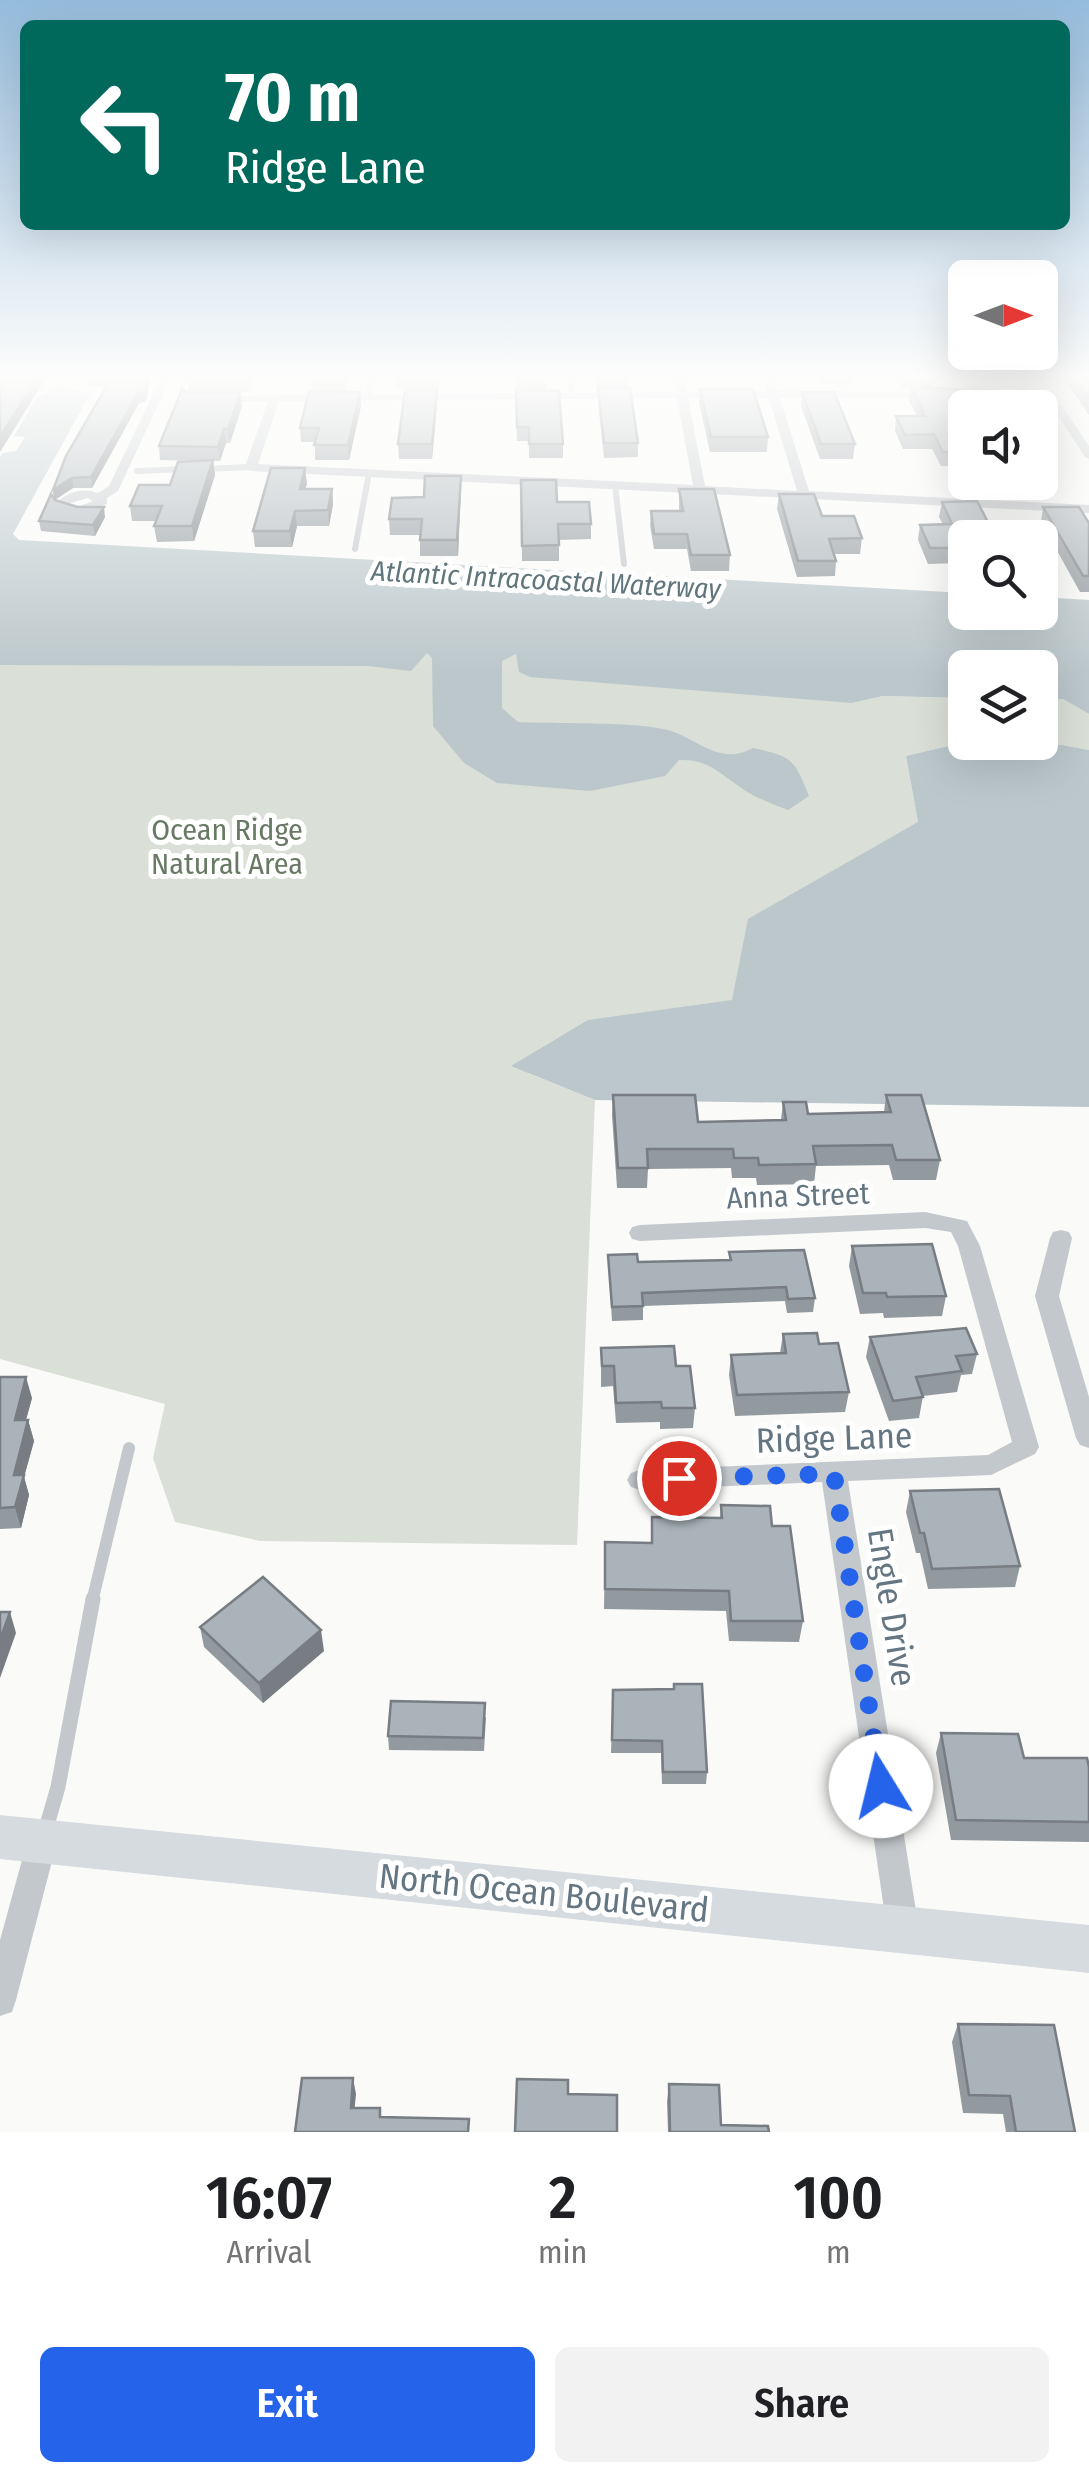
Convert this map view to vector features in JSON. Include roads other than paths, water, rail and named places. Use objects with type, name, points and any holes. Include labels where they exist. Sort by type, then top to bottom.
[{"type":"main road","name":"North Ocean Boulevard","points":[[21,1840],[1089,1949]]},
{"type":"street","points":[[100,497],[114,488],[120,474]]},
{"type":"street","points":[[400,474],[1089,509]]},
{"type":"street","points":[[697,474],[700,490]]},
{"type":"street","points":[[798,474],[804,495]]},
{"type":"street","name":"Anna Street","points":[[640,1232],[925,1220],[959,1226],[970,1246],[1026,1447]]},
{"type":"street","points":[[1061,1238],[1047,1296],[1089,1438]]},
{"type":"street","name":"Ridge Lane","points":[[640,1480],[992,1465],[1026,1447]]},
{"type":"street","name":"Engle Drive","points":[[834,1474],[903,1930]]},
{"type":"street","points":[[0,2000],[21,1840]]},
{"type":"lane","points":[[356,549],[369,474]]},
{"type":"lane","points":[[615,485],[624,564]]},
{"type":"lane","points":[[21,1840],[58,1788],[88,1615],[129,1448]]},
{"type":"water","name":"Atlantic Intracoastal Waterway","points":[[0,474],[46,474],[13,534],[19,540],[948,592],[948,630],[1058,630],[1058,598],[1089,600],[1089,714],[1058,699],[1058,650],[948,650],[948,698],[883,696],[852,703],[530,677],[519,672],[516,654],[502,661],[502,708],[518,722],[660,728],[722,753],[742,753],[753,748],[776,754],[795,766],[809,796],[788,810],[749,793],[711,767],[688,760],[679,760],[665,776],[590,791],[497,783],[464,763],[433,726],[432,658],[427,653],[411,671],[368,666],[0,665]]},
{"type":"water","points":[[1058,744],[1089,750],[1089,1107],[595,1100],[511,1066],[588,1020],[732,1000],[748,919],[918,822],[906,756],[948,746],[948,760],[1058,760]]},
{"type":"park label","name":"Ocean Ridge Natural Area","points":[[227,847]]}]
